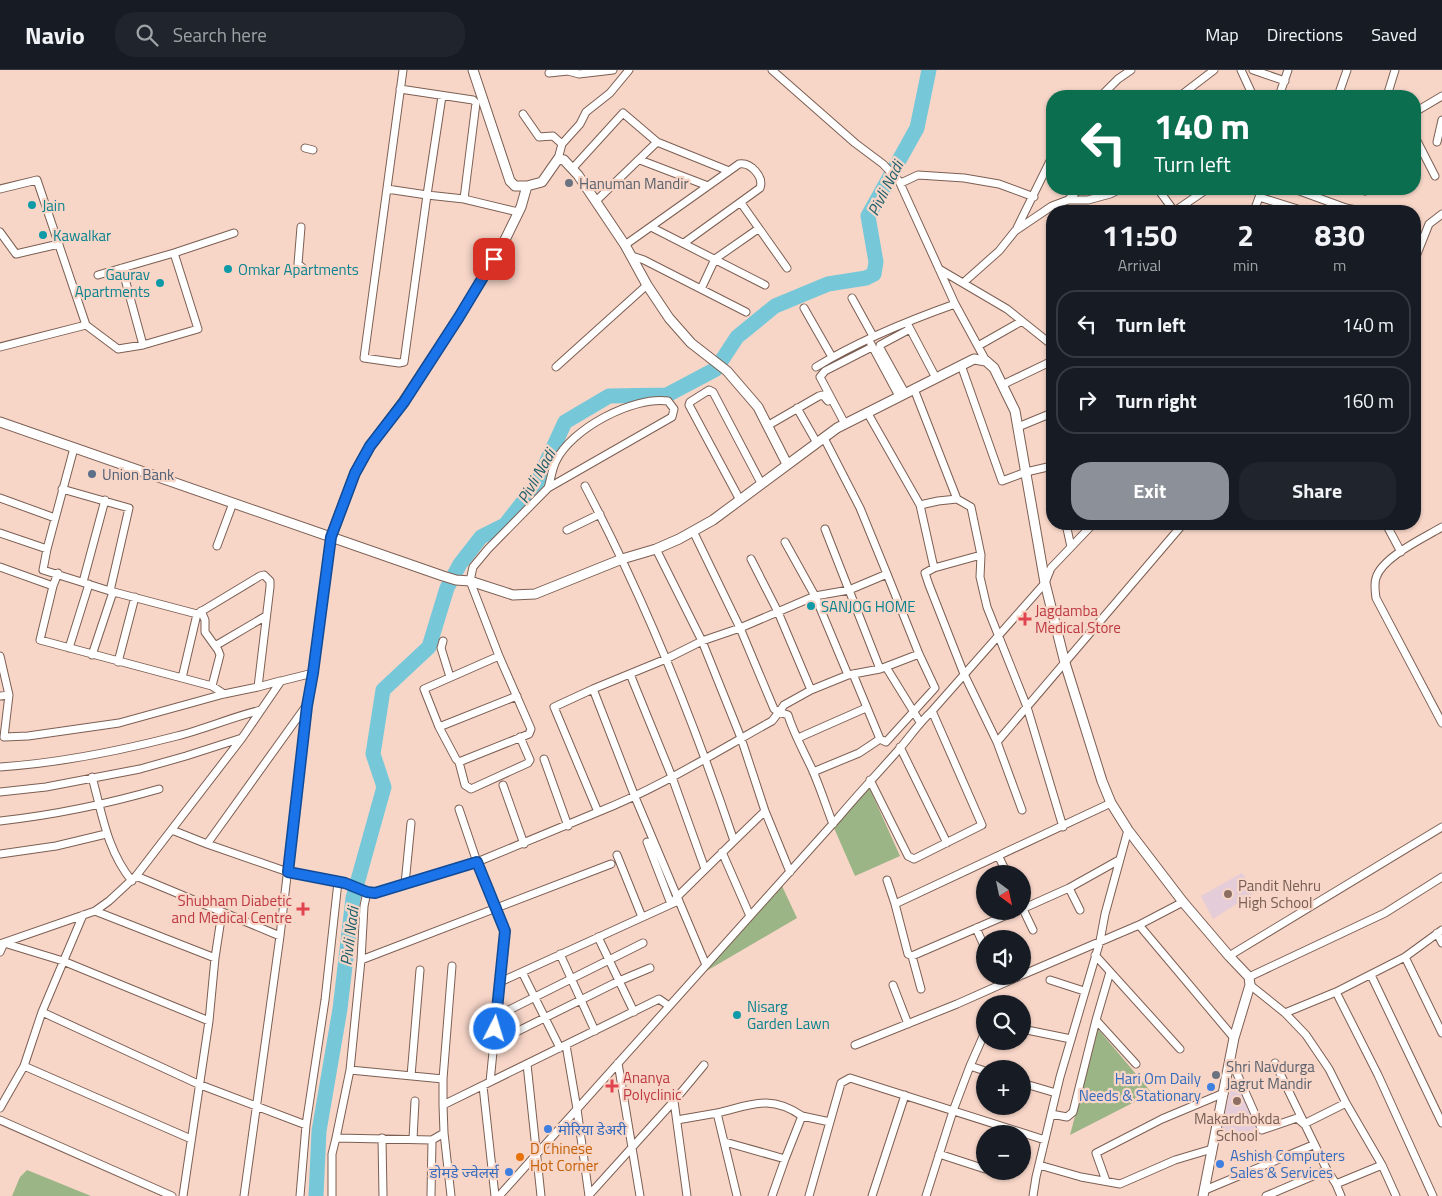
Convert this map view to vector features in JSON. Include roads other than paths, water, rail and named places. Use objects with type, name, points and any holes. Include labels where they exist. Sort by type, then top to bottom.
[{"type":"street","points":[[402,70],[364,358],[404,362],[442,96]]},
{"type":"street","points":[[473,70],[510,180],[516,186],[527,186],[542,182],[558,159],[562,144],[580,124],[586,112],[610,93],[629,70]]},
{"type":"street","points":[[549,73],[614,70]]},
{"type":"street","points":[[772,70],[856,144],[883,164],[900,182],[955,304],[986,361],[994,368],[1015,411],[1046,583],[1065,663],[1111,804],[1128,830],[1183,902],[1249,981],[1285,1013],[1306,1035],[1328,1069],[1382,1165],[1396,1196]]},
{"type":"street","points":[[1107,90],[1131,70]]},
{"type":"street","points":[[1188,90],[1214,70]]},
{"type":"street","points":[[1241,70],[1250,90]]},
{"type":"street","points":[[1253,70],[1284,81]]},
{"type":"street","points":[[1282,90],[1288,70]]},
{"type":"street","points":[[1340,90],[1347,70]]},
{"type":"street","points":[[1388,90],[1395,70]]},
{"type":"street","points":[[400,89],[473,100],[476,103],[464,199]]},
{"type":"street","points":[[1421,108],[1442,96]]},
{"type":"street","points":[[523,114],[539,136],[553,136],[562,144]]},
{"type":"street","points":[[572,169],[623,114],[657,142],[729,171]]},
{"type":"street","points":[[1437,142],[1442,120]]},
{"type":"street","points":[[596,201],[657,142]]},
{"type":"street","points":[[305,148],[313,150]]},
{"type":"street","points":[[1421,149],[1435,176]]},
{"type":"street","points":[[558,159],[564,160],[596,201],[669,318],[707,357],[726,371],[758,407],[787,464]]},
{"type":"street","points":[[640,160],[708,186]]},
{"type":"street","points":[[625,246],[729,171],[740,164],[747,164],[760,178],[762,182],[760,188],[684,243]]},
{"type":"street","points":[[963,283],[999,251],[1015,231],[1046,170]]},
{"type":"street","points":[[900,182],[918,175],[964,178],[999,184],[1034,197]]},
{"type":"street","points":[[0,189],[37,180],[86,325],[118,349],[144,345],[198,329],[174,252]]},
{"type":"street","points":[[244,1196],[280,936],[307,706],[331,537],[355,473],[370,446],[404,402],[459,317],[503,244],[518,212],[527,186]]},
{"type":"street","points":[[386,189],[464,199],[518,212]]},
{"type":"street","points":[[1068,200],[1073,195]]},
{"type":"street","points":[[1055,205],[1068,200],[1088,200],[1106,195]]},
{"type":"street","points":[[1183,205],[1198,195]]},
{"type":"street","points":[[1267,195],[1290,205]]},
{"type":"street","points":[[1310,195],[1338,205]]},
{"type":"street","points":[[741,203],[787,268]]},
{"type":"street","points":[[1015,231],[1046,210]]},
{"type":"street","points":[[1421,243],[1428,224],[1442,214]]},
{"type":"street","points":[[301,227],[298,264],[304,269]]},
{"type":"street","points":[[651,227],[765,286]]},
{"type":"street","points":[[701,289],[715,259],[758,229]]},
{"type":"street","points":[[0,232],[16,254],[59,244]]},
{"type":"street","points":[[98,275],[234,233]]},
{"type":"street","points":[[632,256],[644,260],[746,312]]},
{"type":"street","points":[[122,268],[144,345]]},
{"type":"street","points":[[938,268],[1007,309],[1046,340]]},
{"type":"street","points":[[556,367],[647,285]]},
{"type":"street","points":[[852,298],[870,338],[872,347],[906,393]]},
{"type":"street","points":[[816,367],[870,338],[955,304]]},
{"type":"street","points":[[804,308],[832,357]]},
{"type":"street","points":[[978,346],[1022,321]]},
{"type":"street","points":[[906,322],[936,378]]},
{"type":"street","points":[[0,348],[86,325]]},
{"type":"street","points":[[910,329],[880,345],[880,348],[906,393],[957,499],[971,507],[981,555],[980,578],[987,607],[1027,707],[1063,826]]},
{"type":"street","points":[[843,425],[820,377],[825,371],[872,347]]},
{"type":"street","points":[[0,422],[443,576],[456,580],[470,581],[513,595],[535,594],[622,559],[656,549],[693,531],[713,520],[787,464],[843,425],[974,359],[986,361]]},
{"type":"street","points":[[1002,385],[1046,364]]},
{"type":"street","points":[[961,365],[1000,479],[1003,481],[1026,472],[1046,467]]},
{"type":"street","points":[[740,500],[689,405],[690,402],[708,390],[713,392],[761,484]]},
{"type":"street","points":[[767,426],[823,395],[843,425]]},
{"type":"street","points":[[459,762],[529,734],[531,729],[499,656],[470,581],[473,567],[548,488],[672,417],[674,409],[668,401],[658,399],[630,406],[605,417],[567,445],[555,462],[548,488]]},
{"type":"street","points":[[797,408],[820,440],[860,508],[934,688],[913,712],[883,741],[813,772]]},
{"type":"street","points":[[867,412],[920,505],[934,568]]},
{"type":"street","points":[[1018,427],[1046,415]]},
{"type":"street","points":[[74,448],[62,489],[43,570],[111,591],[199,613],[205,620],[205,632],[220,655],[212,686]]},
{"type":"street","points":[[585,486],[622,559],[666,659],[706,758],[734,840]]},
{"type":"street","points":[[62,489],[128,507],[130,510],[111,591],[92,654]]},
{"type":"street","points":[[0,498],[55,518]]},
{"type":"street","points":[[920,505],[957,499]]},
{"type":"street","points":[[68,648],[86,583],[105,500]]},
{"type":"street","points":[[217,546],[233,503]]},
{"type":"street","points":[[567,530],[600,514]]},
{"type":"street","points":[[1442,527],[1401,552],[1383,566],[1376,577],[1374,587],[1376,598],[1442,723]]},
{"type":"street","points":[[825,529],[883,668],[920,722]]},
{"type":"street","points":[[1067,530],[1071,547]]},
{"type":"street","points":[[499,1196],[1046,583],[1051,568],[1087,530]]},
{"type":"street","points":[[997,742],[1178,530]]},
{"type":"street","points":[[1389,530],[1401,552]]},
{"type":"street","points":[[693,531],[740,628],[774,709],[788,715],[813,772],[832,824]]},
{"type":"street","points":[[0,533],[47,549]]},
{"type":"street","points":[[785,542],[814,596],[883,741],[898,750],[947,843]]},
{"type":"street","points":[[656,549],[702,641],[741,738],[765,811],[790,872]]},
{"type":"street","points":[[981,555],[934,568],[925,573],[964,674],[997,742],[1022,810]]},
{"type":"street","points":[[751,559],[778,612],[811,690]]},
{"type":"street","points":[[0,567],[53,586]]},
{"type":"street","points":[[58,574],[53,586],[40,640],[212,686],[224,694]]},
{"type":"street","points":[[598,812],[554,707],[666,659],[702,641],[740,628],[814,596],[849,590],[887,574]]},
{"type":"street","points":[[182,678],[199,613],[264,575],[268,578],[270,586],[258,687]]},
{"type":"street","points":[[118,662],[135,597]]},
{"type":"street","points":[[215,646],[266,616]]},
{"type":"street","points":[[443,641],[441,648],[450,677]]},
{"type":"street","points":[[172,830],[288,872],[341,883],[375,893],[477,862],[635,797],[772,721],[784,704],[811,690],[850,675],[883,668],[919,654]]},
{"type":"street","points":[[0,656],[9,696],[4,737],[28,736],[119,723],[224,694],[313,673]]},
{"type":"street","points":[[499,656],[424,689],[439,727],[459,762],[465,785],[471,790],[528,763],[530,760],[520,737]]},
{"type":"street","points":[[630,674],[672,777],[705,869]]},
{"type":"street","points":[[2,944],[95,911],[134,878],[242,738],[280,681]]},
{"type":"street","points":[[593,689],[675,901]]},
{"type":"street","points":[[0,696],[9,696]]},
{"type":"street","points":[[439,727],[517,696]]},
{"type":"street","points":[[207,844],[307,706]]},
{"type":"street","points":[[798,738],[866,708]]},
{"type":"street","points":[[0,767],[30,765],[107,753],[179,736],[261,710]]},
{"type":"street","points":[[870,780],[908,856],[914,858],[980,826],[982,822],[932,711]]},
{"type":"street","points":[[0,792],[46,787],[140,769],[242,738]]},
{"type":"street","points":[[544,759],[568,826]]},
{"type":"street","points":[[92,777],[106,834],[116,858],[134,878],[280,936]]},
{"type":"street","points":[[502,785],[524,844]]},
{"type":"street","points":[[0,820],[29,817],[99,804],[159,789]]},
{"type":"street","points":[[895,904],[1111,804]]},
{"type":"street","points":[[459,809],[477,862],[505,931],[494,1043],[487,1084],[495,1196]]},
{"type":"street","points":[[500,982],[675,901],[765,811]]},
{"type":"street","points":[[405,884],[411,823]]},
{"type":"street","points":[[1229,956],[1442,827]]},
{"type":"street","points":[[1034,1196],[1039,1164],[1056,1094],[1084,991],[1100,941],[1105,914],[1128,830]]},
{"type":"street","points":[[0,854],[56,846],[106,834]]},
{"type":"street","points":[[646,842],[706,965]]},
{"type":"street","points":[[722,852],[750,916]]},
{"type":"street","points":[[617,855],[642,917]]},
{"type":"street","points":[[999,857],[1003,865]]},
{"type":"street","points":[[1031,905],[1069,888],[1119,860]]},
{"type":"street","points":[[361,960],[611,864]]},
{"type":"street","points":[[1204,1193],[1234,1038],[1249,981],[1386,913],[1442,878]]},
{"type":"street","points":[[886,880],[895,904],[908,954],[912,956],[921,989]]},
{"type":"street","points":[[300,1196],[306,1125],[341,883]]},
{"type":"street","points":[[1069,888],[1080,910]]},
{"type":"street","points":[[332,1196],[332,1154],[350,1070],[361,960],[364,906],[367,892]]},
{"type":"street","points":[[1031,972],[1139,925],[1183,902]]},
{"type":"street","points":[[95,911],[214,958]]},
{"type":"street","points":[[183,1196],[198,1084],[209,1021],[214,958],[222,912]]},
{"type":"street","points":[[0,1108],[24,1066],[42,1012],[83,916]]},
{"type":"street","points":[[912,956],[995,920]]},
{"type":"street","points":[[1028,920],[1033,930]]},
{"type":"street","points":[[1139,925],[1234,1038]]},
{"type":"street","points":[[1285,1013],[1336,992],[1405,958],[1440,932],[1442,943]]},
{"type":"street","points":[[598,937],[634,1012]]},
{"type":"street","points":[[0,952],[2,944]]},
{"type":"street","points":[[2,944],[63,961],[209,1021]]},
{"type":"street","points":[[497,1016],[534,996],[643,944]]},
{"type":"street","points":[[560,954],[595,1031]]},
{"type":"street","points":[[1095,955],[1180,1049]]},
{"type":"street","points":[[1405,958],[1442,1033]]},
{"type":"street","points":[[451,1196],[444,1133],[442,1079],[452,966]]},
{"type":"street","points":[[494,1043],[619,981],[650,968]]},
{"type":"street","points":[[411,1076],[420,970]]},
{"type":"street","points":[[522,972],[545,1018],[563,1047],[577,1109],[589,1196]]},
{"type":"street","points":[[1051,1114],[1067,1118],[1073,1112],[1110,972]]},
{"type":"street","points":[[1371,975],[1442,1123]]},
{"type":"street","points":[[1050,980],[1084,991]]},
{"type":"street","points":[[893,984],[908,1024]]},
{"type":"street","points":[[856,1045],[1000,985]]},
{"type":"street","points":[[1336,992],[1378,1074],[1433,1196]]},
{"type":"street","points":[[443,1105],[660,999],[669,1006]]},
{"type":"street","points":[[42,1012],[198,1084],[306,1125]]},
{"type":"street","points":[[1096,1020],[1136,1064]]},
{"type":"street","points":[[1031,1031],[1071,1039]]},
{"type":"street","points":[[926,1196],[953,1111],[977,1050]]},
{"type":"street","points":[[1231,1060],[1262,1130],[1297,1118],[1304,1124]]},
{"type":"street","points":[[618,1063],[640,1196]]},
{"type":"street","points":[[1275,1063],[1313,1145],[1341,1196]]},
{"type":"street","points":[[527,1064],[541,1196]]},
{"type":"street","points":[[589,1196],[674,1102],[704,1065]]},
{"type":"street","points":[[24,1066],[191,1139]]},
{"type":"street","points":[[970,1066],[976,1068]]},
{"type":"street","points":[[350,1070],[442,1079]]},
{"type":"street","points":[[808,1196],[841,1083],[850,1078],[1045,1140]]},
{"type":"street","points":[[1031,1086],[1056,1094]]},
{"type":"street","points":[[1106,1182],[1096,1153],[1162,1119],[1224,1093]]},
{"type":"street","points":[[872,1196],[905,1095]]},
{"type":"street","points":[[413,1139],[415,1101]]},
{"type":"street","points":[[674,1102],[687,1196]]},
{"type":"street","points":[[677,1120],[772,1102],[802,1116],[830,1122]]},
{"type":"street","points":[[1304,1124],[1346,1103]]},
{"type":"street","points":[[717,1113],[737,1196]]},
{"type":"street","points":[[772,1196],[784,1159],[802,1116]]},
{"type":"street","points":[[0,1120],[172,1196]]},
{"type":"street","points":[[336,1138],[432,1140],[444,1133]]},
{"type":"street","points":[[382,1138],[382,1196]]},
{"type":"street","points":[[431,1196],[432,1140]]},
{"type":"street","points":[[725,1142],[784,1159]]},
{"type":"street","points":[[1204,1193],[1313,1145]]},
{"type":"street","points":[[1039,1164],[1081,1177],[1120,1184],[1175,1160],[1212,1149]]},
{"type":"street","points":[[939,1154],[976,1166]]},
{"type":"street","points":[[1336,1184],[1382,1165]]},
{"type":"street","points":[[1266,1196],[1327,1170]]},
{"type":"waterway","name":"Pivli Nadi","points":[[316,1196],[319,1131],[340,1009],[353,898],[384,787],[373,754],[383,690],[429,647],[447,588],[460,564],[481,537],[505,525],[536,485],[565,422],[609,396],[667,395],[716,369],[737,337],[775,306],[828,284],[866,278],[874,274],[876,262],[868,216],[917,128],[929,70]]},
{"type":"place","name":"Hanuman Mandir","points":[[569,183]]},
{"type":"place","name":"Jain","points":[[32,205]]},
{"type":"place","name":"Kawalkar","points":[[43,235]]},
{"type":"place","name":"Omkar Apartments","points":[[228,269]]},
{"type":"place","name":"Gaurav Apartments","points":[[160,283]]},
{"type":"place","name":"Union Bank","points":[[92,474]]},
{"type":"place","name":"SANJOG HOME","points":[[811,606]]},
{"type":"place","name":"Jagdamba Medical Store","points":[[1025,619]]},
{"type":"place","name":"Pandit Nehru High School","points":[[1228,894]]},
{"type":"place","name":"Shubham Diabetic and Medical Centre","points":[[303,909]]},
{"type":"place","name":"Nisarg Garden Lawn","points":[[737,1015]]},
{"type":"place","name":"Shri Navdurga Jagrut Mandir","points":[[1216,1075]]},
{"type":"place","name":"Ananya Polyclinic","points":[[612,1086]]},
{"type":"place","name":"Hari Om Daily Needs & Stationary","points":[[1211,1087]]},
{"type":"place","name":"Makardhokda School","points":[[1237,1101]]},
{"type":"place","name":"मोरिया डेअरी","points":[[548,1129]]},
{"type":"place","name":"D Chinese Hot Corner","points":[[520,1157]]},
{"type":"place","name":"Ashish Computers Sales & Services","points":[[1220,1164]]},
{"type":"place","name":"डोमडे ज्वेलर्स","points":[[509,1172]]}]
